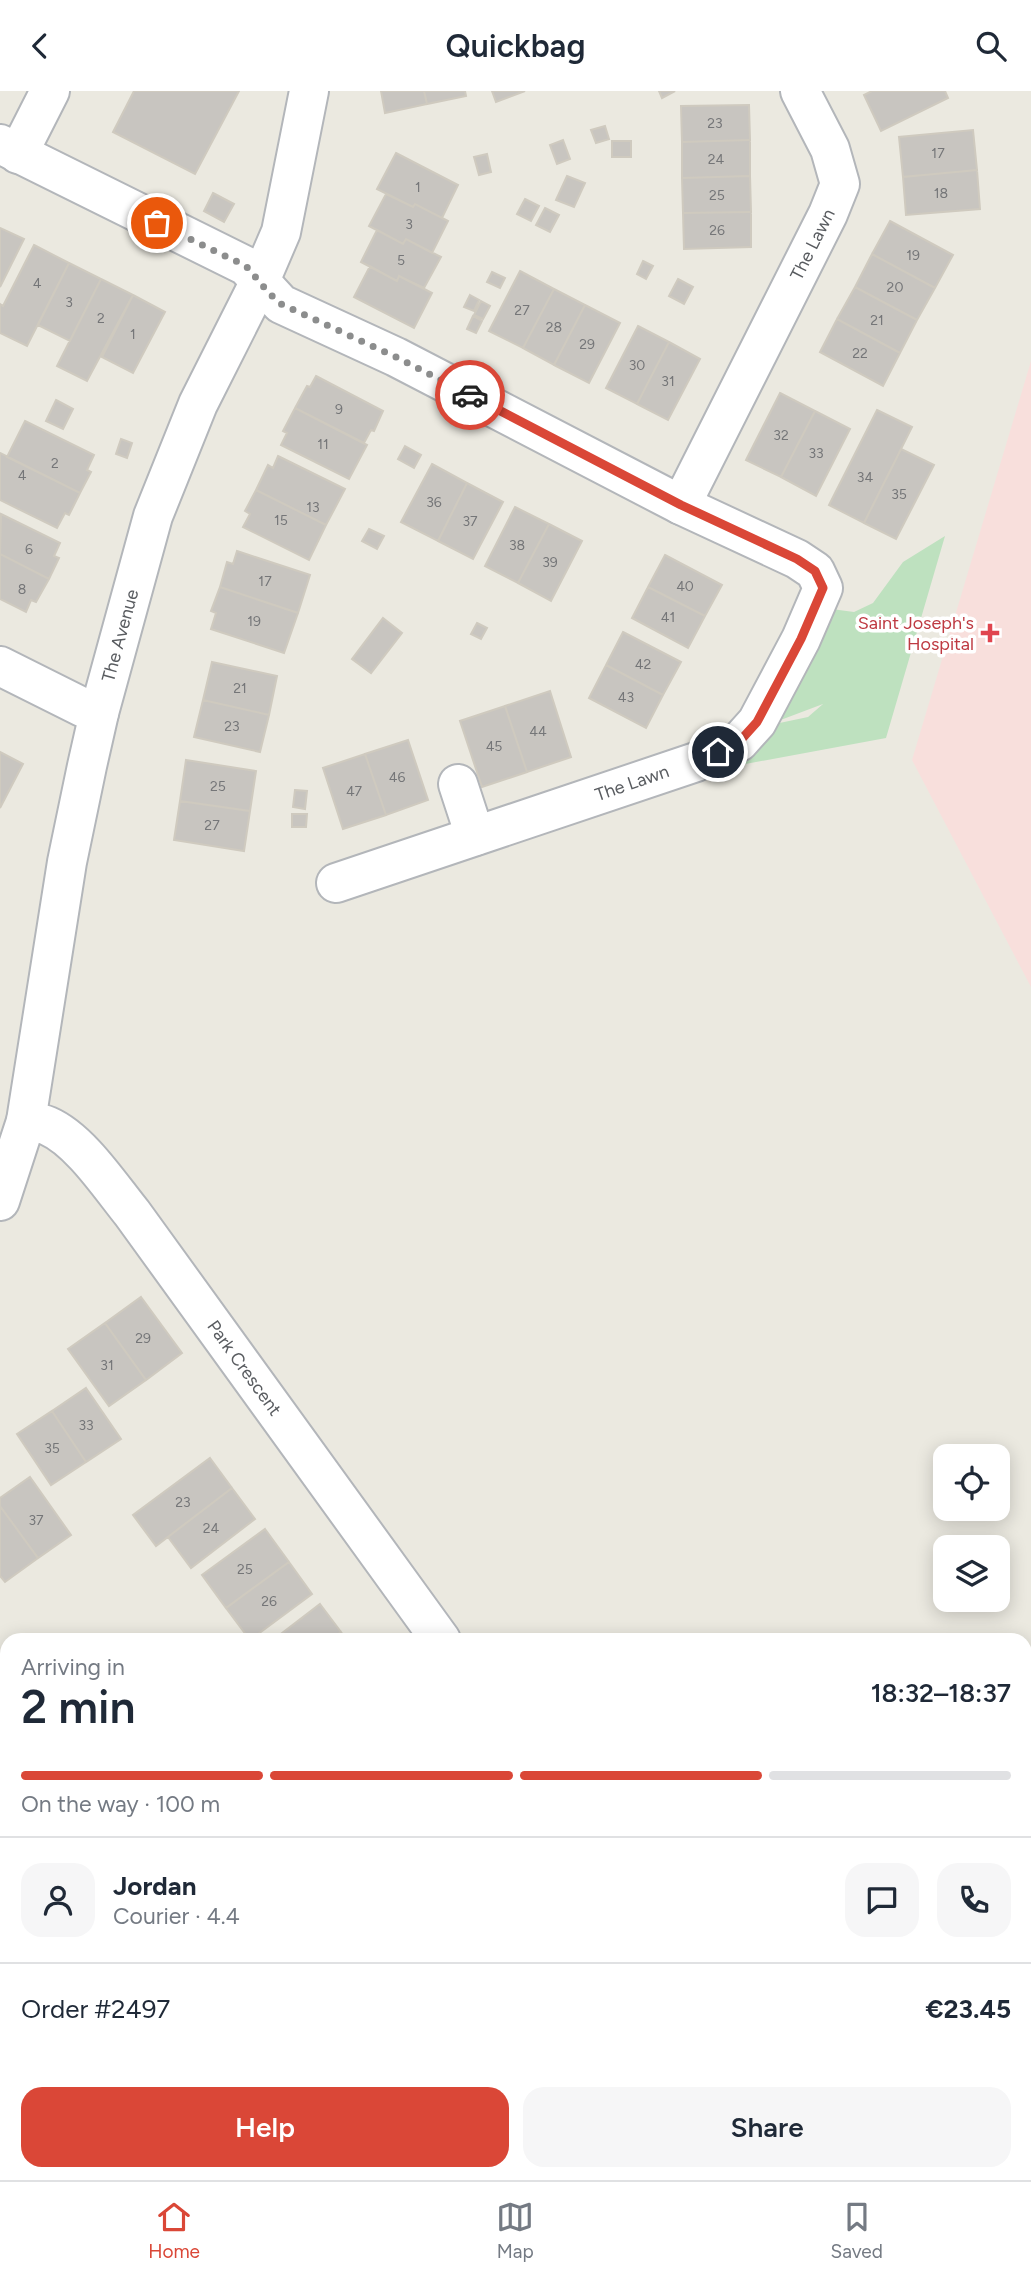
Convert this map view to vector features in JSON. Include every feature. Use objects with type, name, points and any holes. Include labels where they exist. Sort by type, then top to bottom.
[{"type":"street","points":[[9,149],[50,91]]},
{"type":"street","name":"The Avenue","points":[[0,1201],[26,1121],[67,862],[99,713],[153,516],[198,404],[260,281],[281,232],[309,91]]},
{"type":"street","name":"The Lawn","points":[[681,505],[828,214],[840,184],[830,149],[800,91]]},
{"type":"street","name":"The Lawn","points":[[9,149],[246,266],[281,304],[396,357],[681,505],[797,559],[815,571],[823,588],[801,639],[757,722],[739,742],[696,762],[336,883]]},
{"type":"street","points":[[0,666],[99,713]]},
{"type":"street","points":[[458,784],[475,836]]},
{"type":"street","name":"Park Crescent","points":[[26,1121],[46,1125],[64,1135],[92,1163],[132,1213],[436,1633]]},
{"type":"shaded area","name":"Saint Joseph's Hospital","points":[[1031,361],[1031,987],[912,760]]},
{"type":"green space","points":[[945,536],[886,738],[713,770],[824,608],[854,612],[873,603],[903,562]],"holes":[[[823,704],[808,717],[770,725]]]},
{"type":"building","points":[[134,91],[239,91],[195,174],[113,132]]},
{"type":"building","points":[[381,91],[424,91],[427,104],[385,113]]},
{"type":"building","points":[[424,91],[465,91],[466,96],[427,104]]},
{"type":"building","points":[[492,91],[525,91],[496,102]]},
{"type":"building","points":[[659,91],[675,91],[662,98]]},
{"type":"building","points":[[872,91],[945,91],[948,98],[881,131],[864,95]]},
{"type":"building","points":[[749,105],[750,140],[682,142],[681,106]]},
{"type":"building","points":[[605,126],[609,139],[596,143],[591,130]]},
{"type":"building","points":[[973,130],[977,170],[903,177],[899,137]]},
{"type":"building","points":[[563,140],[570,159],[557,164],[550,145]]},
{"type":"building","points":[[750,140],[750,176],[682,178],[682,142]]},
{"type":"building","points":[[612,141],[631,141],[631,157],[612,157]]},
{"type":"building","points":[[396,153],[458,185],[442,218],[377,189]]},
{"type":"building","points":[[487,154],[491,172],[479,175],[474,157]]},
{"type":"building","points":[[977,170],[980,209],[906,215],[903,177]]},
{"type":"building","points":[[567,176],[585,183],[574,207],[556,200]]},
{"type":"building","points":[[750,176],[751,212],[683,213],[682,178]]},
{"type":"building","points":[[213,193],[234,204],[224,222],[204,211]]},
{"type":"building","points":[[386,194],[413,207],[415,204],[448,221],[432,253],[406,239],[403,244],[369,226]]},
{"type":"building","points":[[525,199],[539,206],[531,221],[517,214]]},
{"type":"building","points":[[545,208],[559,215],[550,232],[536,225]]},
{"type":"building","points":[[751,212],[751,247],[684,249],[683,213]]},
{"type":"building","points":[[890,221],[953,255],[935,288],[872,254]]},
{"type":"building","points":[[0,228],[24,239],[0,287]]},
{"type":"building","points":[[377,230],[403,244],[406,239],[441,257],[424,288],[399,276],[397,281],[361,262]]},
{"type":"building","points":[[34,245],[69,263],[27,346],[0,333],[0,304],[3,306]]},
{"type":"building","points":[[872,254],[935,288],[917,320],[855,287]]},
{"type":"building","points":[[643,261],[653,266],[646,279],[637,274]]},
{"type":"building","points":[[69,263],[101,279],[70,341],[38,325]]},
{"type":"building","points":[[370,266],[397,281],[399,276],[432,293],[414,328],[354,297]]},
{"type":"building","points":[[520,271],[554,289],[523,348],[489,331]]},
{"type":"building","points":[[492,272],[505,278],[500,288],[487,282]]},
{"type":"building","points":[[101,279],[133,295],[87,381],[57,366]]},
{"type":"building","points":[[678,279],[693,287],[684,304],[669,296]]},
{"type":"building","points":[[855,287],[917,320],[900,353],[837,319]]},
{"type":"building","points":[[554,289],[585,305],[554,365],[523,348]]},
{"type":"building","points":[[133,295],[165,312],[133,373],[102,357]]},
{"type":"building","points":[[470,295],[479,300],[474,311],[464,307]]},
{"type":"building","points":[[481,301],[490,306],[483,319],[474,315]]},
{"type":"building","points":[[585,305],[620,323],[589,383],[554,365]]},
{"type":"building","points":[[473,316],[482,321],[476,333],[467,329]]},
{"type":"building","points":[[837,319],[900,353],[883,386],[820,352]]},
{"type":"building","points":[[638,326],[669,342],[637,404],[606,388]]},
{"type":"building","points":[[669,342],[700,359],[668,420],[637,404]]},
{"type":"building","points":[[316,376],[383,411],[374,431],[371,430],[364,443],[295,408]]},
{"type":"building","points":[[780,393],[815,411],[781,477],[746,460]]},
{"type":"building","points":[[56,400],[73,409],[63,429],[46,421]]},
{"type":"building","points":[[295,408],[367,445],[349,479],[281,445],[287,433],[283,431]]},
{"type":"building","points":[[877,410],[912,427],[864,523],[829,505]]},
{"type":"building","points":[[815,411],[850,429],[816,496],[781,477]]},
{"type":"building","points":[[25,421],[94,455],[87,470],[91,472],[80,493],[7,457]]},
{"type":"building","points":[[121,439],[132,443],[127,458],[116,454]]},
{"type":"building","points":[[405,446],[421,455],[414,468],[398,459]]},
{"type":"building","points":[[901,449],[934,465],[896,539],[864,523]]},
{"type":"building","points":[[0,453],[80,493],[69,515],[65,513],[57,528],[0,500]]},
{"type":"building","points":[[278,456],[345,489],[326,525],[256,490],[268,465],[273,468]]},
{"type":"building","points":[[432,464],[467,483],[438,541],[401,522]]},
{"type":"building","points":[[467,483],[503,502],[473,559],[438,541]]},
{"type":"building","points":[[256,490],[326,525],[309,560],[243,527],[250,514],[245,511]]},
{"type":"building","points":[[515,507],[549,524],[518,583],[485,566]]},
{"type":"building","points":[[1,514],[60,543],[54,556],[59,558],[49,579],[0,554]]},
{"type":"building","points":[[549,524],[582,541],[551,601],[518,583]]},
{"type":"building","points":[[369,529],[384,536],[377,549],[362,541]]},
{"type":"building","points":[[237,551],[310,575],[298,613],[220,587],[227,562],[233,564]]},
{"type":"building","points":[[0,554],[49,579],[36,602],[31,600],[26,612],[0,599]]},
{"type":"building","points":[[665,555],[722,585],[705,616],[648,587]]},
{"type":"building","points":[[220,587],[298,613],[284,653],[211,629],[216,613],[211,611]]},
{"type":"building","points":[[648,587],[705,616],[688,648],[632,618]]},
{"type":"building","points":[[383,618],[402,633],[371,673],[352,659]]},
{"type":"building","points":[[477,623],[487,628],[481,639],[471,634]]},
{"type":"building","points":[[623,632],[681,662],[663,695],[606,665]]},
{"type":"building","points":[[212,662],[277,676],[269,715],[203,700]]},
{"type":"building","points":[[606,665],[663,695],[646,728],[589,698]]},
{"type":"building","points":[[550,691],[571,757],[527,772],[505,706]]},
{"type":"building","points":[[203,700],[269,715],[260,752],[194,737]]},
{"type":"building","points":[[505,706],[527,772],[482,787],[460,721]]},
{"type":"building","points":[[408,740],[428,800],[386,815],[365,754]]},
{"type":"building","points":[[0,752],[23,764],[0,808]]},
{"type":"building","points":[[365,754],[386,815],[343,829],[323,768]]},
{"type":"building","points":[[186,760],[256,771],[250,811],[180,801]]},
{"type":"building","points":[[295,790],[307,791],[305,809],[293,807]]},
{"type":"building","points":[[180,801],[250,811],[244,851],[174,840]]},
{"type":"building","points":[[292,814],[307,814],[306,827],[292,827]]},
{"type":"building","points":[[141,1297],[182,1353],[146,1380],[105,1323]]},
{"type":"building","points":[[105,1323],[146,1380],[109,1406],[68,1349]]},
{"type":"building","points":[[86,1388],[121,1439],[86,1462],[52,1411]]},
{"type":"building","points":[[52,1411],[86,1462],[51,1485],[17,1434]]},
{"type":"building","points":[[210,1458],[232,1488],[156,1546],[133,1515]]},
{"type":"building","points":[[30,1477],[71,1535],[38,1558],[0,1506],[0,1498]]},
{"type":"building","points":[[232,1488],[255,1519],[191,1568],[168,1537]]},
{"type":"building","points":[[0,1506],[38,1558],[5,1582],[0,1576]]},
{"type":"building","points":[[265,1529],[289,1562],[226,1608],[202,1575]]},
{"type":"building","points":[[289,1562],[312,1594],[259,1633],[245,1633],[226,1608]]},
{"type":"building","points":[[320,1604],[341,1632],[340,1633],[282,1633]]},
{"type":"way so far","points":[[157,223],[246,266],[281,304],[396,357],[470,395]]},
{"type":"place","name":"Saint Joseph's Hospital","points":[[990,633]]},
{"type":"route","points":[[470,395],[681,505],[797,559],[815,571],[823,588],[801,639],[757,722],[739,742],[718,752]]}]
